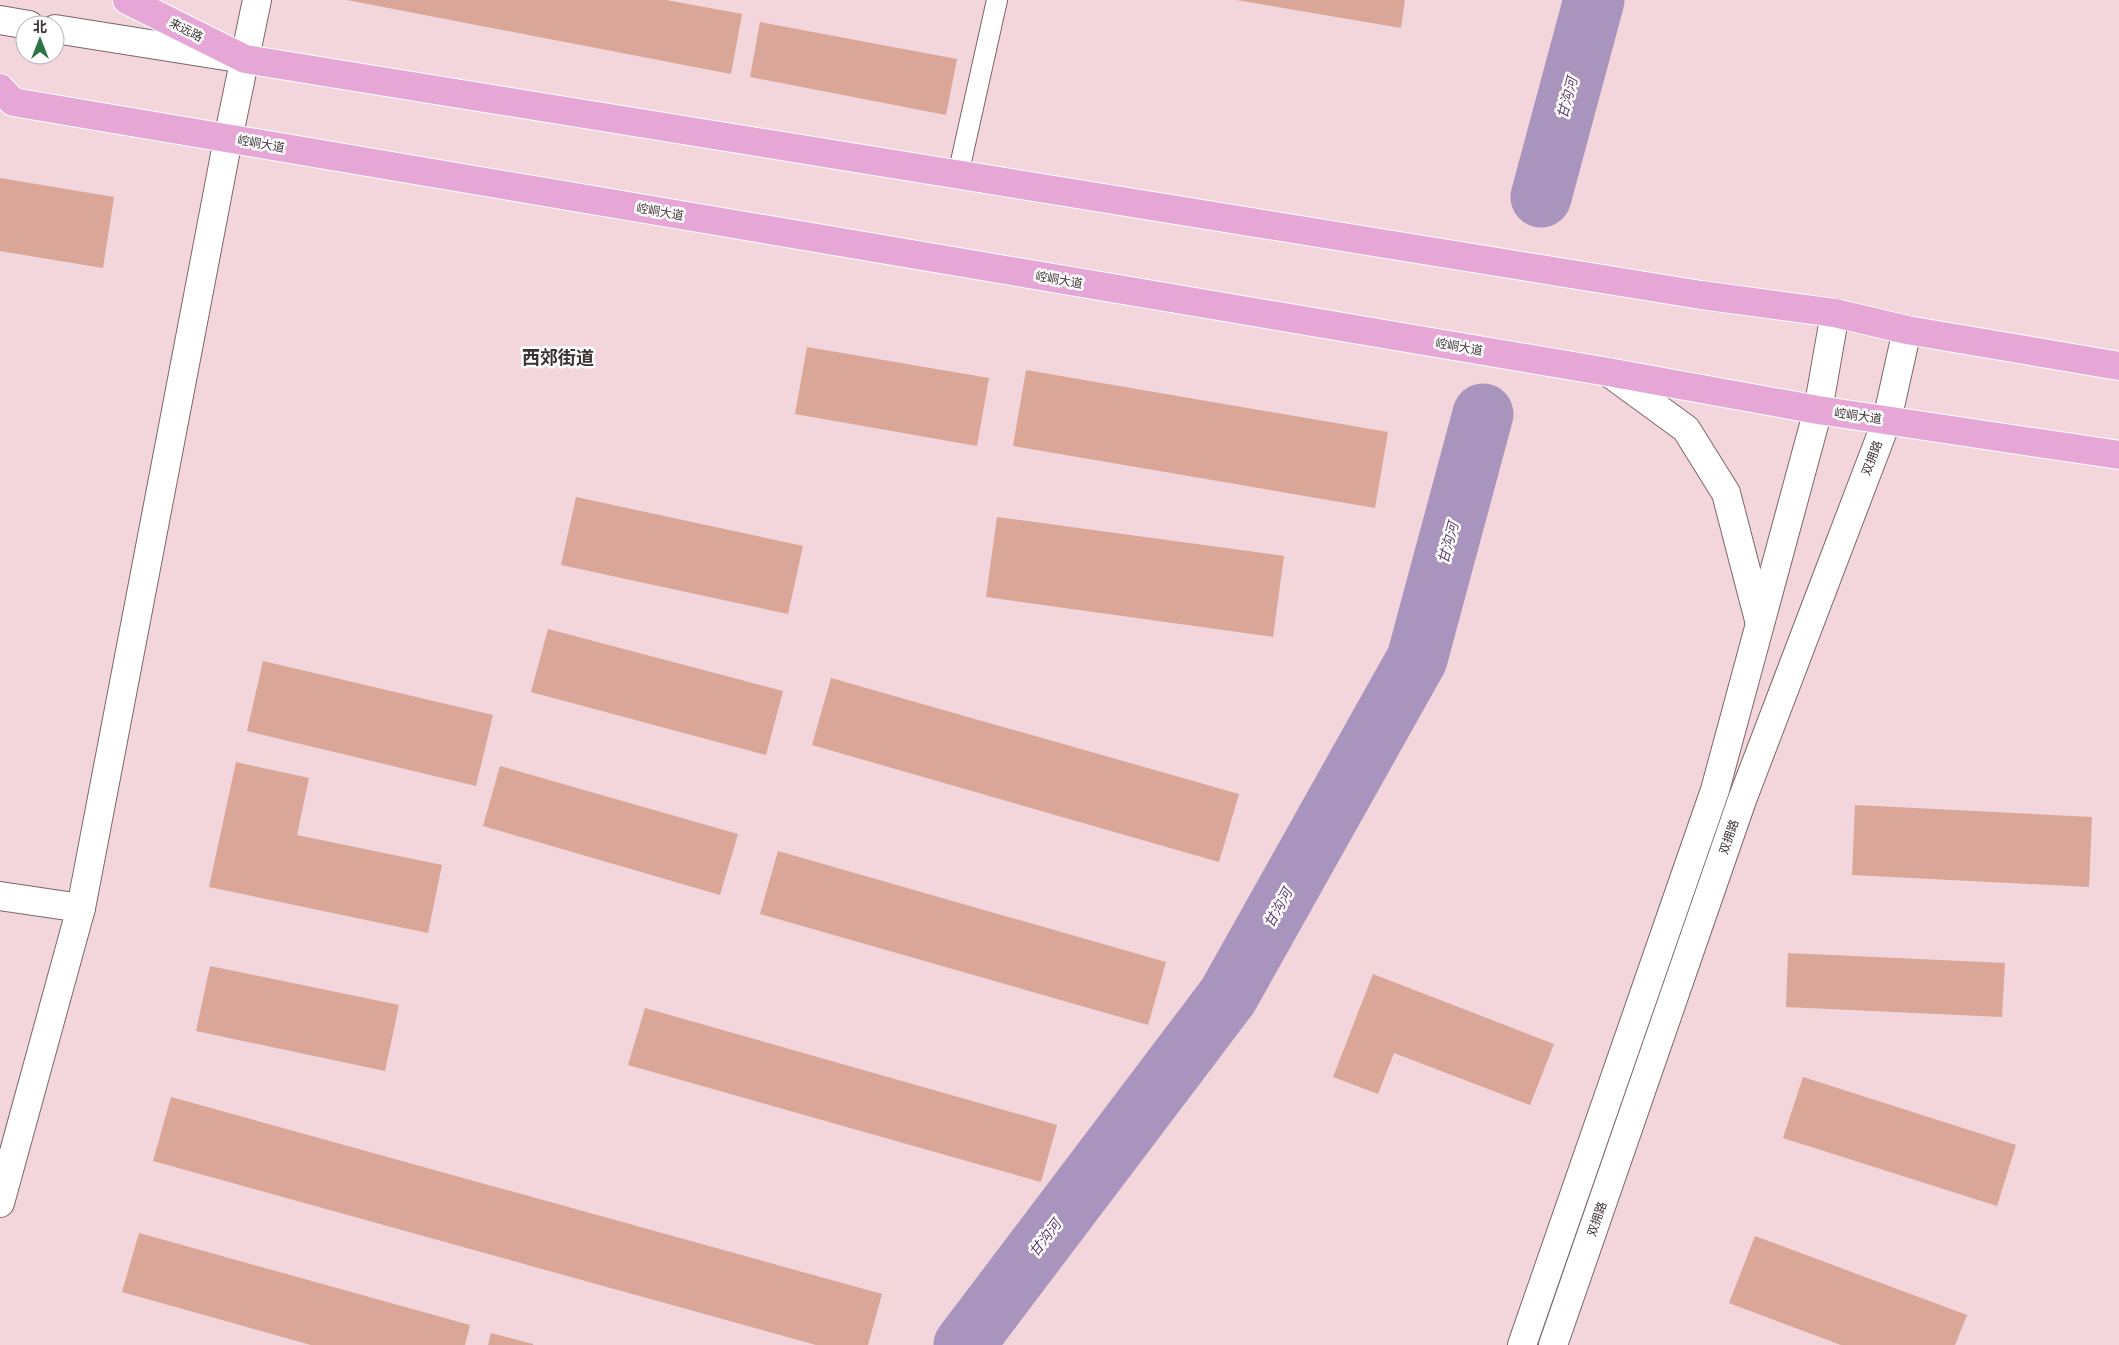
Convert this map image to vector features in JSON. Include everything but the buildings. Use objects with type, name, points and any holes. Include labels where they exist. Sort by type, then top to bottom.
[{"type":"main road","name":"来远路","points":[[127,0],[245,59]]},
{"type":"main road","points":[[0,1203],[81,908],[228,139],[258,0]]},
{"type":"main road","points":[[0,20],[15,23]]},
{"type":"main road","points":[[65,31],[1701,295],[1836,313],[1908,330],[2119,366]]},
{"type":"main road","name":"崆峒大道","points":[[4,97],[228,139],[1608,372],[1818,410],[2119,456]]},
{"type":"main road","points":[[1522,1345],[1715,790],[1818,410],[1836,313]]},
{"type":"main road","name":"双拥路","points":[[1553,1345],[1742,800],[1887,420],[1908,330]]},
{"type":"main road","points":[[1608,372],[1686,429],[1726,494],[1759,622]]},
{"type":"main road","points":[[0,896],[81,908]]},
{"type":"lane","points":[[958,175],[996,0]]},
{"type":"waterway","name":"甘沟河","points":[[1541,197],[1594,0]]},
{"type":"waterway","name":"甘沟河","points":[[964,1345],[1228,996],[1417,659],[1483,414]]},
{"type":"district","name":"西郊街道","points":[[558,358]]}]
